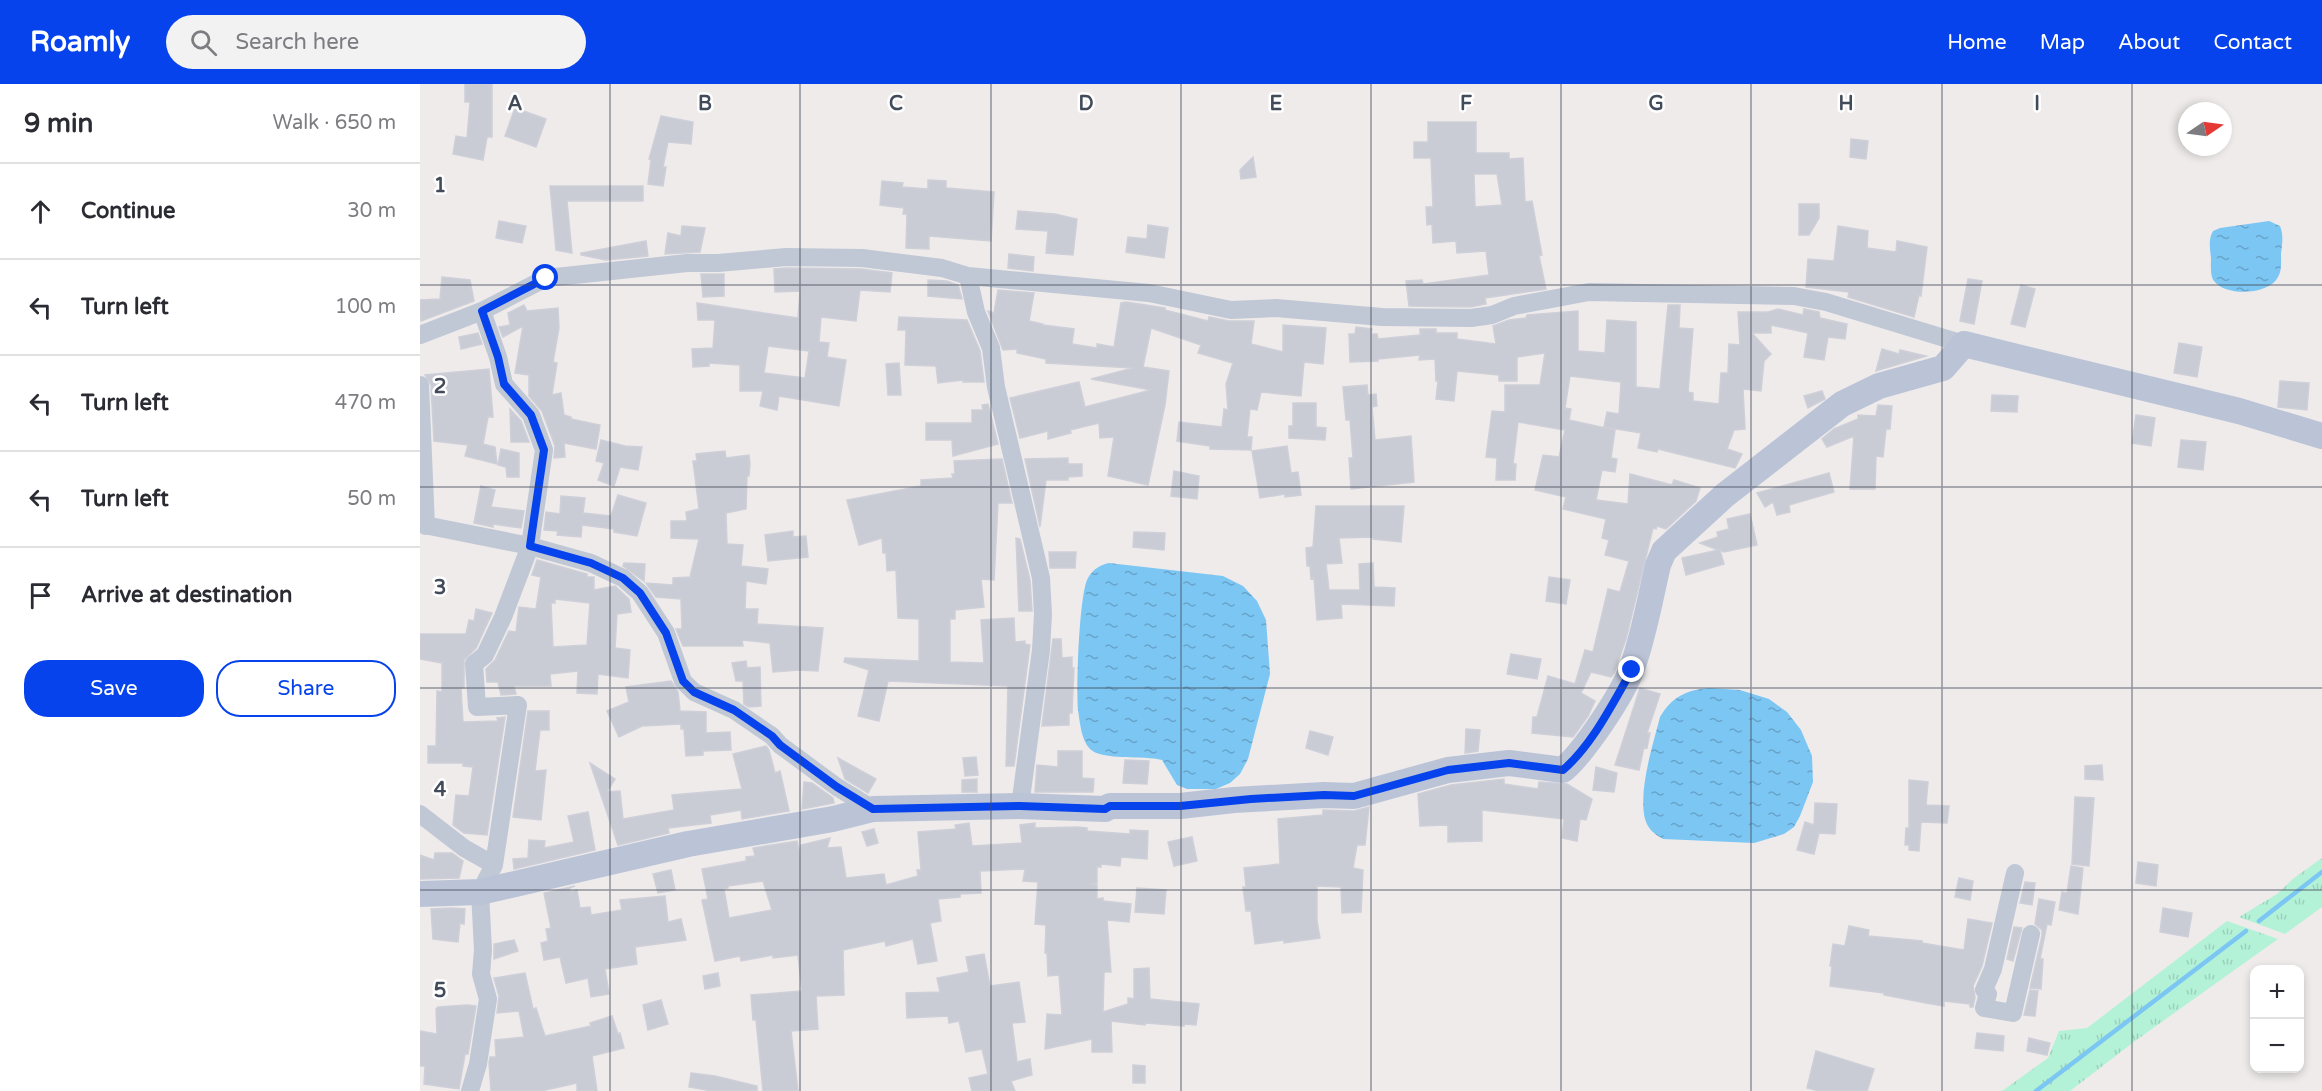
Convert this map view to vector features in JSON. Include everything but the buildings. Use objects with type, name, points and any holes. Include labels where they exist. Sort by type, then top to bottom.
[{"type":"street","points":[[420,335],[482,311],[546,278],[687,263],[718,264],[786,256],[862,258],[942,268],[968,276],[1149,293],[1231,310],[1276,308],[1382,317],[1471,318],[1492,315],[1514,306],[1589,292],[1794,296],[1826,302],[1964,344],[2239,411],[2322,436]]},
{"type":"street","points":[[968,276],[976,312],[991,348],[999,396],[1041,578],[1043,614],[1041,650],[1020,806]]},
{"type":"street","points":[[470,1091],[478,1064],[488,999],[481,975],[483,950],[480,892],[494,866],[518,705],[477,707],[474,664],[485,655],[503,617],[530,546],[544,450],[531,415],[504,384],[498,357],[482,311]]},
{"type":"street","points":[[420,894],[480,892],[688,844],[833,819],[873,809],[1020,806],[1105,809],[1110,806],[1180,806],[1234,800],[1324,795],[1354,796],[1448,770],[1509,763],[1563,770],[1576,758],[1610,708],[1632,670],[1658,565],[1664,551],[1725,495],[1842,404],[1879,386],[1943,368],[1964,344]]},
{"type":"street","points":[[420,385],[423,525],[484,535],[530,546],[591,563],[623,578],[640,593],[666,633],[683,681],[694,692],[734,710],[772,736],[780,745],[837,787],[873,809]]},
{"type":"street","points":[[420,814],[464,848],[494,866]]},
{"type":"street","points":[[2015,873],[1993,969],[1984,990],[1988,994],[1984,1008],[2013,1013],[2031,934]]},
{"type":"green space","points":[[2322,858],[2322,907],[2285,934],[2239,917],[2277,894],[2294,878]]},
{"type":"green space","points":[[2227,921],[2278,939],[2135,1041],[2070,1091],[2002,1091],[2048,1058],[2059,1031],[2087,1028]]},
{"type":"water","points":[[2269,221],[2280,226],[2282,233],[2281,266],[2278,277],[2266,287],[2247,292],[2228,290],[2220,286],[2214,281],[2211,273],[2210,238],[2213,231]]},
{"type":"water","points":[[1109,563],[1223,576],[1243,586],[1257,601],[1266,620],[1270,674],[1248,759],[1240,774],[1230,783],[1216,789],[1187,789],[1177,785],[1162,760],[1104,755],[1096,753],[1087,745],[1081,731],[1077,699],[1082,602],[1090,575],[1097,568]]},
{"type":"water","points":[[1709,688],[1740,690],[1769,699],[1787,712],[1801,730],[1812,756],[1813,782],[1794,827],[1784,834],[1754,843],[1663,839],[1648,826],[1643,807],[1643,795],[1650,754],[1660,717],[1669,704],[1680,696]]},
{"type":"waterway","points":[[2259,921],[2322,872]]},
{"type":"waterway","points":[[2036,1091],[2246,931]]},
{"type":"route","points":[[546,278],[482,311],[498,357],[504,384],[531,415],[544,450],[530,546],[591,563],[623,578],[640,593],[666,633],[683,681],[694,692],[734,710],[772,736],[780,745],[837,787],[873,809],[1020,806],[1105,809],[1110,806],[1180,806],[1251,799],[1324,795],[1354,796],[1448,770],[1509,763],[1563,770],[1576,758],[1610,708],[1632,670]]}]
